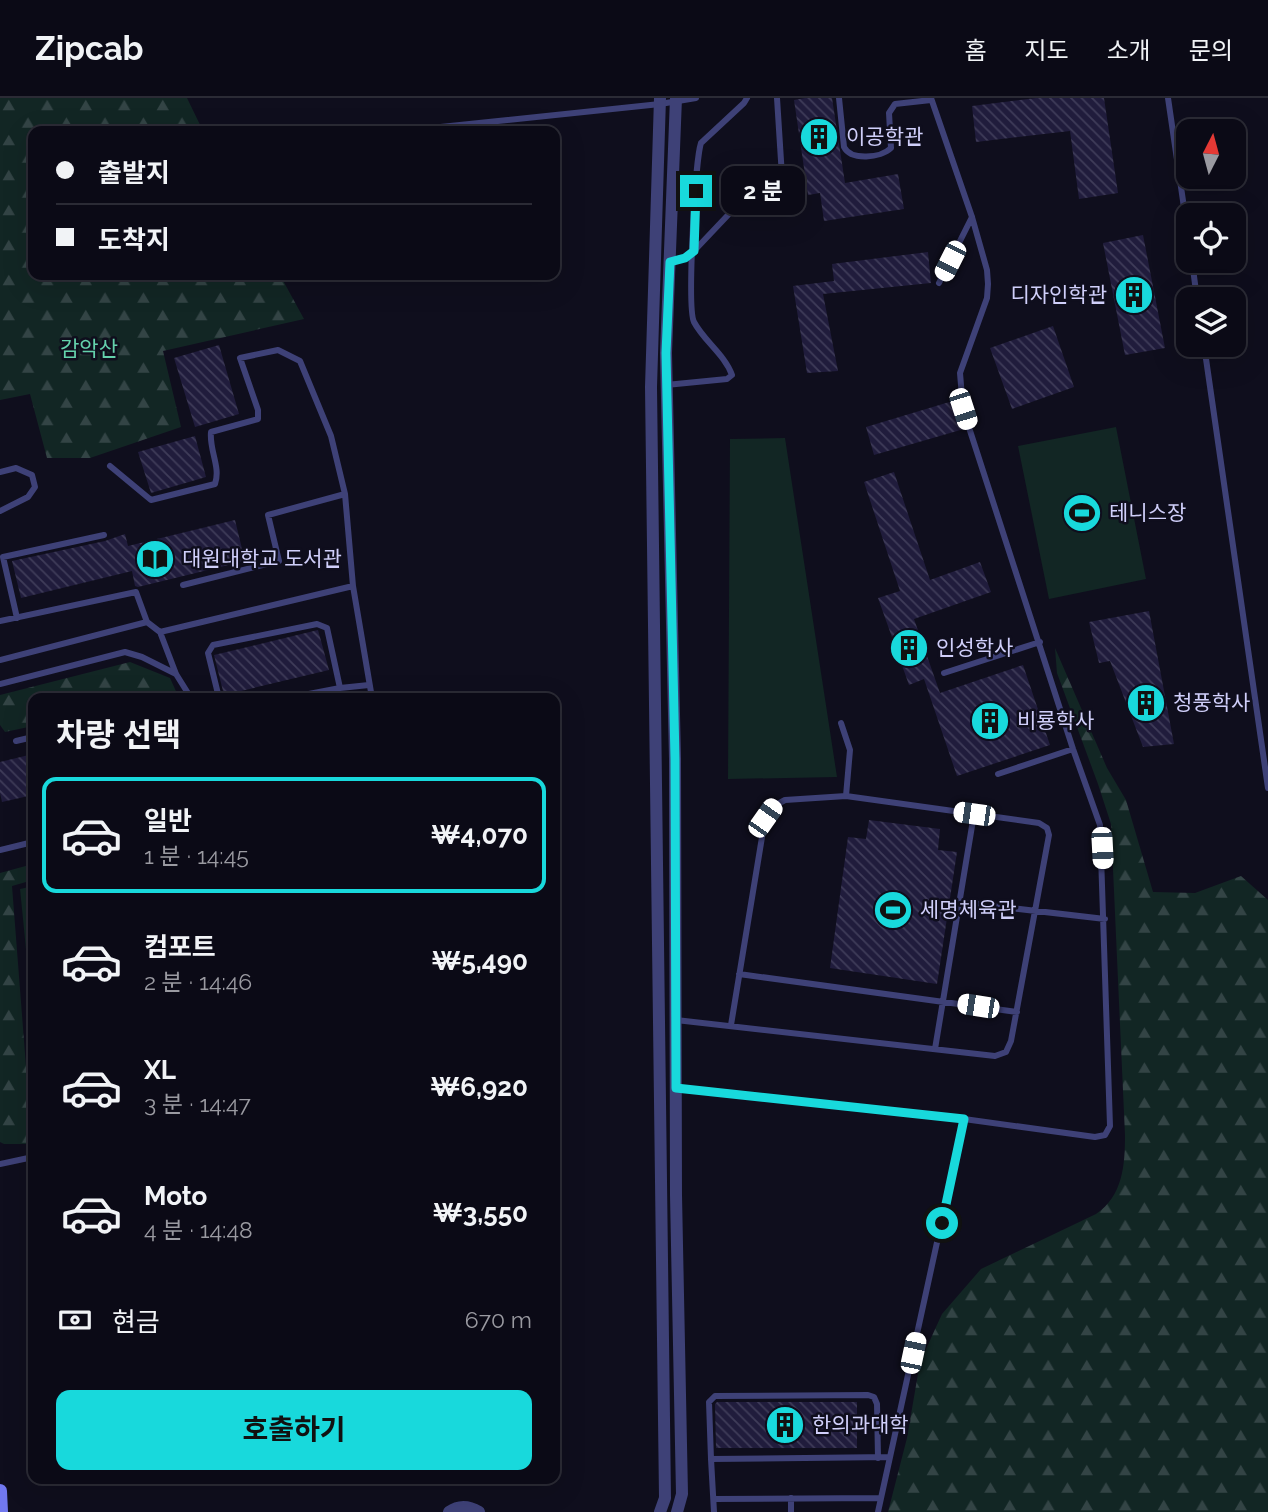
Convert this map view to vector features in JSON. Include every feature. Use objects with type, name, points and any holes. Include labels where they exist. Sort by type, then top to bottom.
[{"type":"street","points":[[676,99],[666,385],[673,697],[682,1494],[677,1512]]},
{"type":"street","points":[[660,101],[651,387],[665,1498],[660,1512]]},
{"type":"street","points":[[655,262],[670,262]]},
{"type":"street","points":[[651,387],[666,385]]},
{"type":"street","points":[[655,697],[673,697]]},
{"type":"street","points":[[660,1018],[676,1020]]},
{"type":"street","points":[[661,1194],[677,1195]]},
{"type":"street","points":[[0,1491],[1,1512]]},
{"type":"street","points":[[449,1512],[461,1507],[479,1512]]},
{"type":"lane","points":[[445,126],[696,98]]},
{"type":"lane","points":[[666,385],[727,379],[732,375],[694,322],[691,309],[694,251],[701,143],[747,98]]},
{"type":"lane","points":[[776,98],[783,192]]},
{"type":"lane","points":[[676,1088],[964,1119],[1095,1137],[1105,1135],[1110,1126],[1100,825],[963,409],[960,373],[987,298],[987,270],[972,217],[931,99],[895,104],[889,113],[891,148],[887,152],[855,157],[847,153],[844,147],[839,98]]},
{"type":"lane","points":[[1168,98],[1183,203]]},
{"type":"lane","points":[[670,262],[685,258],[694,251],[746,197]]},
{"type":"lane","points":[[939,282],[972,217]]},
{"type":"lane","points":[[110,466],[151,500],[215,484],[219,475],[210,442],[211,432],[258,419],[258,410],[240,358],[278,350],[300,361],[331,436],[345,494],[353,586],[371,693]]},
{"type":"lane","points":[[1206,357],[1268,788]]},
{"type":"lane","points":[[0,472],[16,468],[32,475],[35,487],[28,497],[0,511]]},
{"type":"lane","points":[[183,585],[279,561],[268,515],[345,494]]},
{"type":"lane","points":[[18,618],[3,557],[104,535]]},
{"type":"lane","points":[[160,632],[353,586]]},
{"type":"lane","points":[[0,621],[136,592],[147,622],[160,632],[176,674],[188,693]]},
{"type":"lane","points":[[0,660],[147,622]]},
{"type":"lane","points":[[218,693],[208,653],[213,645],[317,624],[327,628],[340,688]]},
{"type":"lane","points":[[944,673],[1040,642]]},
{"type":"lane","points":[[0,684],[125,652],[142,657],[176,674]]},
{"type":"lane","points":[[314,693],[369,685]]},
{"type":"lane","points":[[841,723],[850,750],[846,796]]},
{"type":"lane","points":[[16,741],[28,738]]},
{"type":"lane","points":[[998,774],[1073,749]]},
{"type":"lane","points":[[676,1020],[995,1056],[1006,1052],[1011,1041],[1036,910],[1049,835],[1047,828],[1039,823],[846,796],[785,800],[774,806],[765,818],[731,1025]]},
{"type":"lane","points":[[935,1049],[974,814]]},
{"type":"lane","points":[[0,850],[28,843]]},
{"type":"lane","points":[[960,902],[1105,919]]},
{"type":"lane","points":[[739,974],[1017,1012]]},
{"type":"lane","points":[[878,1512],[964,1119]]},
{"type":"lane","points":[[0,1164],[28,1158]]},
{"type":"lane","points":[[714,1512],[709,1402],[715,1396],[874,1397],[877,1404],[878,1458]]},
{"type":"lane","points":[[711,1459],[890,1457]]},
{"type":"lane","points":[[791,1498],[791,1512]]},
{"type":"lane","points":[[714,1499],[881,1498]]},
{"type":"green space","name":"감악산","points":[[0,98],[187,98],[201,126],[28,126],[28,280],[283,280],[304,319],[163,351],[181,427],[90,458],[47,458],[30,394],[0,400]]},
{"type":"green space","name":"테니스장","points":[[1116,427],[1146,579],[1049,599],[1018,446]]},
{"type":"green space","points":[[785,438],[837,777],[728,779],[730,439]]},
{"type":"green space","points":[[1055,648],[1107,768],[1126,800],[1153,892],[1195,893],[1241,876],[1268,900],[1268,1512],[888,1512],[907,1438],[920,1362],[942,1314],[981,1269],[1096,1214],[1112,1198],[1121,1179],[1125,1135],[1111,824],[1057,673]]},
{"type":"green space","points":[[130,662],[170,678],[177,693],[28,693],[28,727],[5,732],[0,725],[0,695]]},
{"type":"green space","points":[[28,865],[28,881],[12,886],[28,1092],[28,1144],[0,1142],[0,873]]},
{"type":"green space","points":[[28,887],[28,970],[20,889]]},
{"type":"building","name":"이공학관","points":[[832,98],[845,183],[898,174],[904,209],[824,221],[820,193],[808,195],[794,100]]},
{"type":"building","points":[[1036,98],[1104,98],[1118,193],[1079,199],[1070,131],[976,142],[972,106]]},
{"type":"building","name":"디자인학관","points":[[1143,235],[1165,348],[1125,355],[1103,243]]},
{"type":"building","points":[[928,252],[931,283],[823,294],[838,371],[807,373],[793,286],[834,281],[832,264]]},
{"type":"building","points":[[1053,326],[1074,387],[1012,409],[990,348]]},
{"type":"building","points":[[219,345],[239,414],[195,427],[174,358]]},
{"type":"building","points":[[956,400],[964,429],[874,455],[866,427]]},
{"type":"building","points":[[195,436],[206,477],[151,493],[138,452]]},
{"type":"building","points":[[894,472],[930,580],[980,562],[991,592],[914,619],[940,693],[1023,665],[1050,745],[957,776],[924,679],[909,685],[878,598],[900,591],[864,482]]},
{"type":"building","points":[[235,520],[245,561],[138,587],[135,586],[132,571],[21,598],[12,561],[105,541],[125,534],[128,546]]},
{"type":"building","name":"청풍학사","points":[[1149,611],[1174,744],[1143,747],[1110,661],[1099,663],[1089,622]]},
{"type":"building","points":[[318,630],[329,670],[224,693],[214,655]]},
{"type":"building","points":[[28,755],[28,796],[2,802],[0,762]]},
{"type":"building","name":"세명체육관","points":[[869,820],[940,829],[938,850],[957,852],[937,984],[830,968],[848,837],[866,839]]},
{"type":"building","name":"한의과대학","points":[[717,1402],[857,1402],[857,1448],[716,1448]]},
{"type":"place","name":"이공학관","points":[[819,137]]},
{"type":"place","name":"디자인학관","points":[[1134,295]]},
{"type":"place","name":"테니스장","points":[[1082,513]]},
{"type":"place","name":"대원대학교 도서관","points":[[155,559]]},
{"type":"place","name":"인성학사","points":[[909,648]]},
{"type":"place","name":"청풍학사","points":[[1146,703]]},
{"type":"place","name":"비룡학사","points":[[990,721]]},
{"type":"place","name":"세명체육관","points":[[893,910]]},
{"type":"place","name":"한의과대학","points":[[785,1425]]},
{"type":"route","points":[[696,191],[694,251],[685,258],[670,262],[666,353],[675,759],[676,1088],[964,1119],[942,1223]]}]
